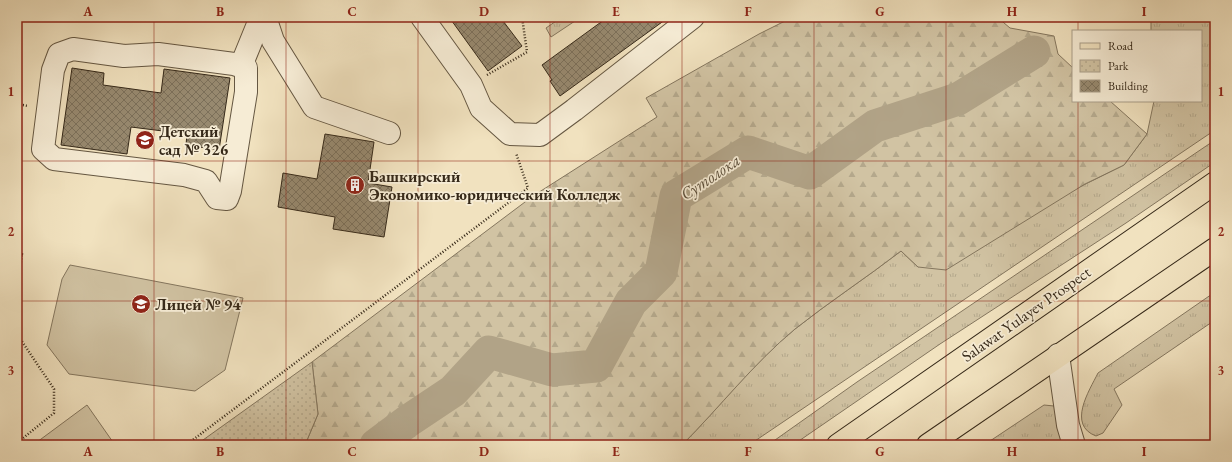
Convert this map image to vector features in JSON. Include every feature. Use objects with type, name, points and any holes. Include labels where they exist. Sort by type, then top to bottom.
[{"type":"main road","name":"Salawat Yulayev Prospect","points":[[838,445],[1215,183]]},
{"type":"main road","points":[[928,445],[1215,249]]},
{"type":"lane","points":[[240,66],[261,17]]},
{"type":"lane","points":[[265,17],[273,41],[314,107],[389,133]]},
{"type":"lane","points":[[422,17],[471,85],[481,108],[510,134],[540,135],[693,17]]},
{"type":"lane","points":[[73,49],[124,56],[158,54],[240,66],[246,68],[246,92],[230,190],[227,199],[217,198],[206,181],[184,175],[54,159],[43,149],[53,70],[59,54],[73,49]]},
{"type":"lane","points":[[1058,355],[1068,426],[1074,445]]},
{"type":"path","points":[[471,85],[527,52],[522,17]]},
{"type":"path","points":[[186,445],[528,188],[510,134]]},
{"type":"path","points":[[17,246],[22,254],[17,289]]},
{"type":"path","points":[[17,258],[22,254]]},
{"type":"path","points":[[17,334],[54,390],[54,413],[17,443]]},
{"type":"green space","points":[[562,17],[581,17],[551,37],[546,28]]},
{"type":"green space","points":[[793,17],[997,17],[1010,28],[1054,36],[1058,54],[1072,67],[1072,102],[1111,102],[1147,134],[1124,165],[1085,184],[946,270],[918,267],[901,251],[808,319],[780,342],[682,445],[305,445],[318,414],[312,362],[533,196],[657,117],[646,98],[759,34]]},
{"type":"green space","points":[[1151,17],[1215,17],[1215,130],[749,445],[682,445],[765,356],[780,342],[808,319],[901,251],[918,267],[1124,165],[1147,134],[1154,102],[1202,102],[1202,30],[1151,30]]},
{"type":"green space","points":[[1215,140],[1215,162],[1126,223],[940,344],[793,445],[768,445],[857,382]]},
{"type":"green space","points":[[70,265],[243,298],[225,370],[195,391],[69,374],[47,345],[62,279]]},
{"type":"green space","points":[[1215,292],[1215,320],[1114,389],[1122,405],[1103,433],[1096,436],[1087,431],[1083,424],[1083,407],[1098,373]]},
{"type":"green space","points":[[312,362],[318,414],[305,445],[196,445]]},
{"type":"green space","points":[[87,405],[115,445],[33,445]]},
{"type":"green space","points":[[1044,405],[1054,406],[1059,414],[1063,445],[984,445]]},
{"type":"building","points":[[449,17],[500,17],[522,46],[488,71]]},
{"type":"building","points":[[608,17],[669,17],[560,96],[542,65]]},
{"type":"building","points":[[72,68],[104,73],[103,85],[161,93],[164,69],[230,78],[219,150],[186,145],[187,134],[131,127],[127,154],[61,145]]},
{"type":"building","name":"Башкирский Экономико-юридический Колледж","points":[[325,134],[374,142],[368,183],[392,187],[384,237],[333,229],[335,217],[278,207],[283,173],[317,179]]},
{"type":"waterway","name":"Сутолока","points":[[376,445],[408,421],[453,391],[489,352],[552,370],[596,366],[631,302],[661,272],[676,196],[748,152],[810,173],[875,126],[958,99],[1034,52]]},
{"type":"place","name":"Детский сад № 326","points":[[145,140]]},
{"type":"place","name":"Башкирский Экономико-юридический Колледж","points":[[355,185]]},
{"type":"place","name":"Лицей № 94","points":[[141,304]]}]
